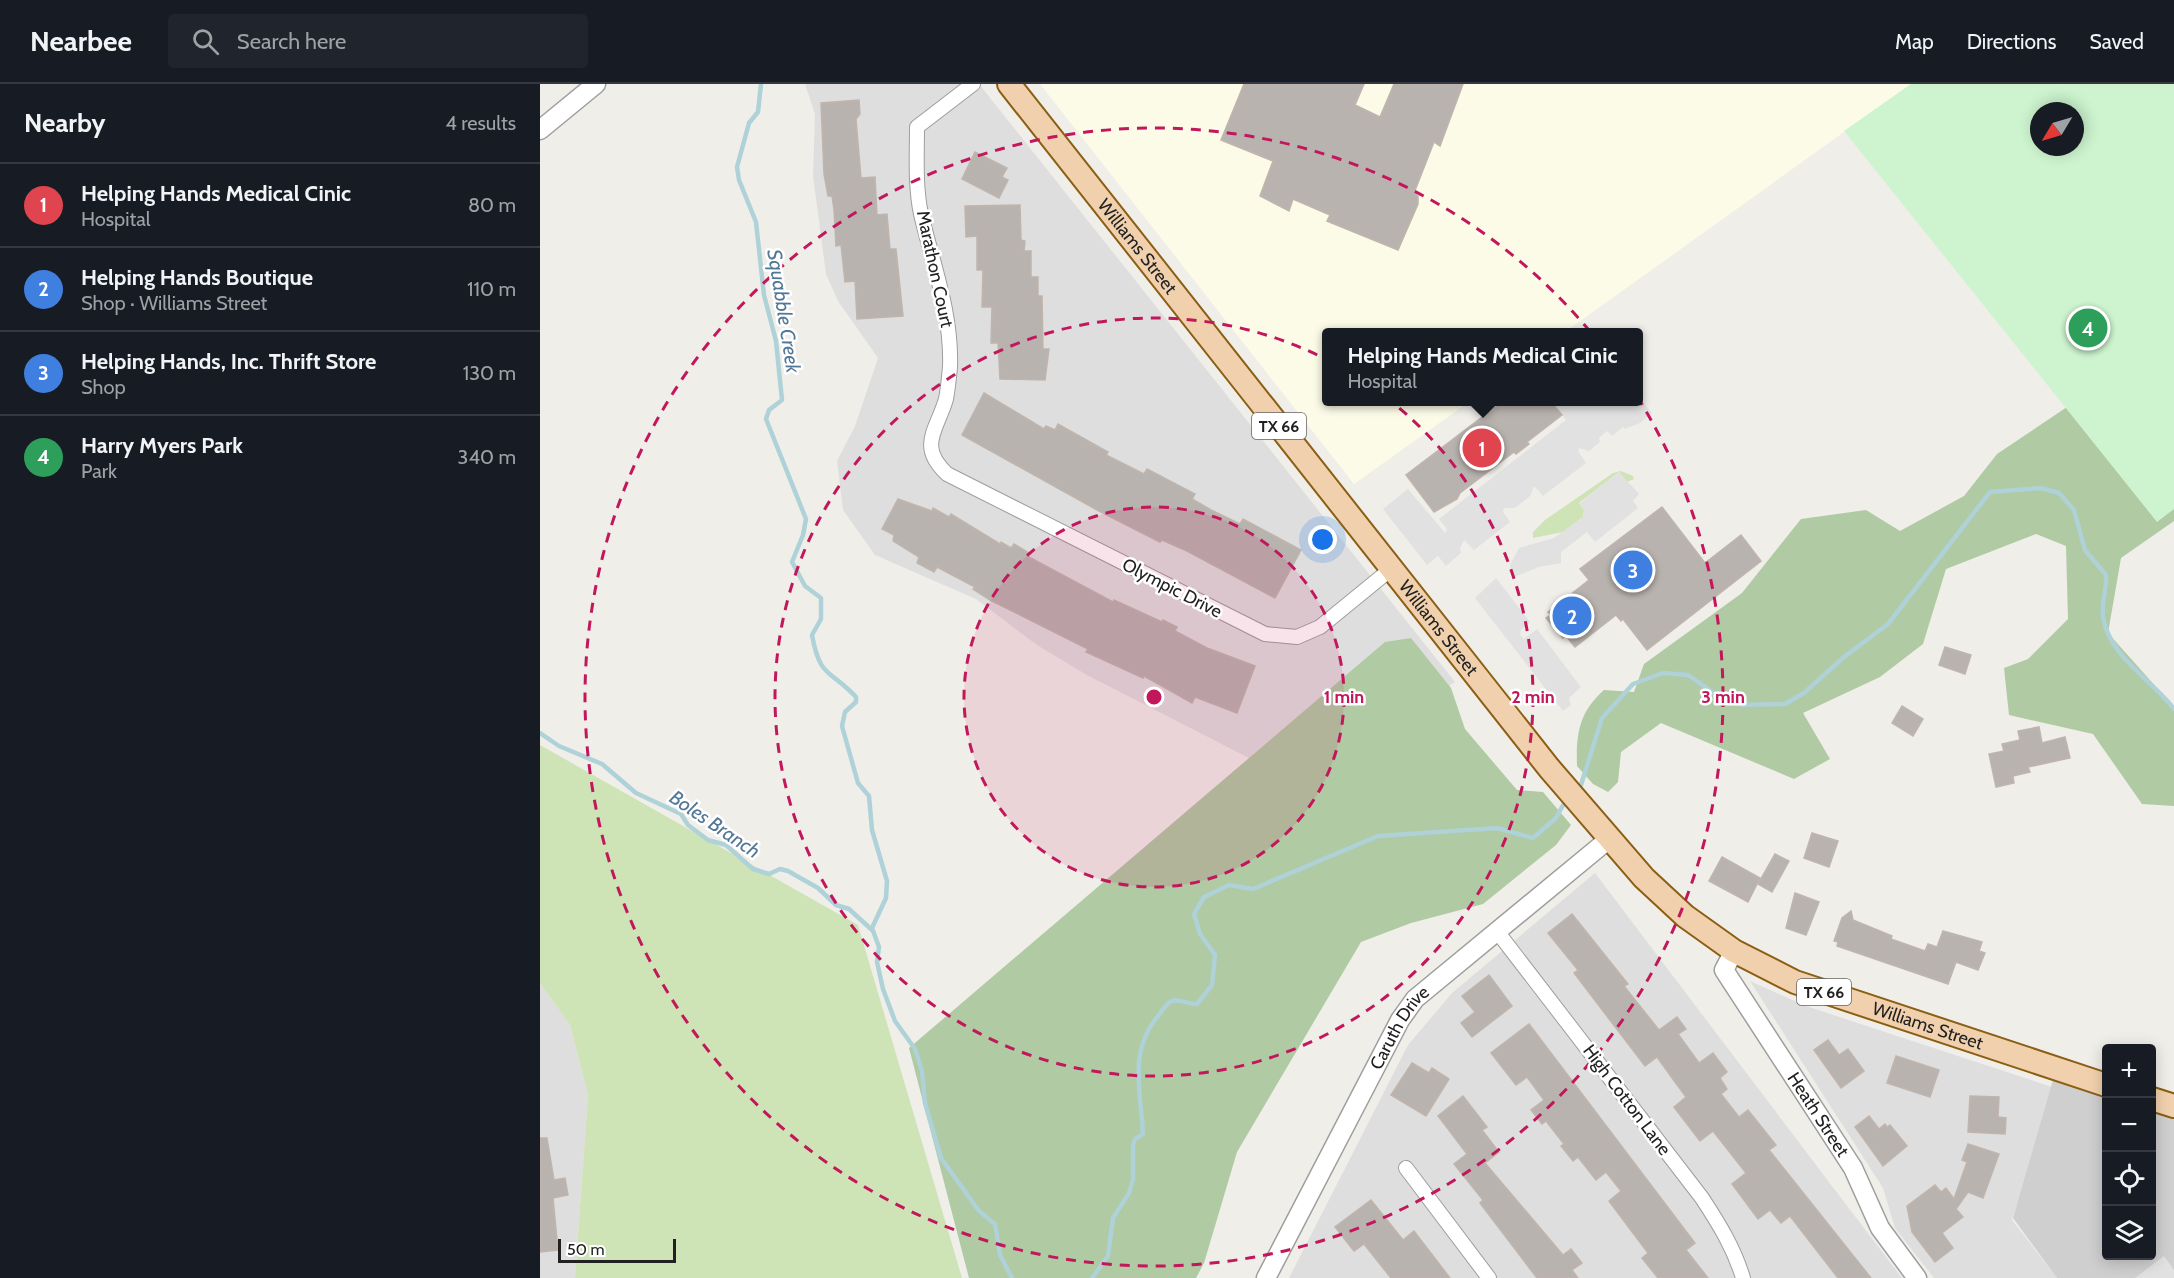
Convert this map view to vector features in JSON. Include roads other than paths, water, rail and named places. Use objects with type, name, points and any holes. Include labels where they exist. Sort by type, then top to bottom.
[{"type":"main road","name":"Williams Street","points":[[1009,84],[1549,768],[1644,878],[1669,901],[1734,951],[1795,982],[2102,1084]]},
{"type":"main road","points":[[2156,1101],[2174,1106]]},
{"type":"street","points":[[540,130],[596,84]]},
{"type":"street","name":"Marathon Court","points":[[947,474],[937,464],[931,450],[931,438],[946,399],[950,337],[942,291],[921,212],[916,165],[917,126],[973,84]]},
{"type":"street","name":"Olympic Drive","points":[[947,474],[1265,634],[1297,637],[1320,627],[1391,569]]},
{"type":"street","name":"Caruth Drive","points":[[1266,1278],[1400,1020],[1415,999],[1436,979],[1609,838]]},
{"type":"street","name":"High Cotton Lane","points":[[1496,930],[1702,1198],[1722,1228],[1736,1255],[1743,1278]]},
{"type":"street","name":"Heath Street","points":[[1734,951],[1724,970],[1853,1168],[1880,1228],[1917,1278]]},
{"type":"street","points":[[1406,1168],[1489,1278]]},
{"type":"waterway","name":"Squabble Creek","points":[[761,84],[758,112],[749,123],[737,167],[739,180],[756,222],[764,295],[776,341],[782,400],[769,410],[766,419],[806,519],[803,535],[792,562],[805,586],[821,598],[821,619],[812,635],[819,659],[827,672],[856,697],[856,702],[845,712],[842,726],[858,783],[869,796],[872,830],[887,881],[886,898],[872,928],[879,947],[877,962],[883,989],[895,1021],[915,1049],[922,1071],[925,1103],[941,1158],[979,1211],[995,1224],[1000,1255],[1012,1278]]},
{"type":"waterway","points":[[1575,790],[1581,785],[1602,718],[1633,684],[1663,673],[1688,675],[1718,696],[1741,705],[1785,704],[1804,693],[1844,657],[1888,624],[1990,492],[2041,488],[2059,493],[2074,510],[2085,550],[2106,575],[2103,617],[2107,631],[2122,656],[2174,709]]},
{"type":"waterway","name":"Boles Branch","points":[[540,733],[559,746],[602,764],[636,793],[681,814],[688,825],[708,840],[726,845],[753,869],[769,874],[780,869],[788,871],[818,888],[836,905],[849,909],[872,930]]},
{"type":"waterway","points":[[1092,1278],[1108,1256],[1113,1218],[1129,1193],[1133,1179],[1135,1139],[1143,1134],[1138,1072],[1143,1043],[1149,1029],[1168,1003],[1176,1000],[1197,1004],[1212,985],[1215,955],[1200,934],[1194,914],[1204,897],[1229,885],[1253,889],[1378,836],[1497,828],[1533,838],[1556,818],[1567,798]]},
{"type":"place","name":"Harry Myers Park","points":[[2088,328]]},
{"type":"place","name":"Helping Hands Medical Cinic","points":[[1482,448]]},
{"type":"place","name":"Helping Hands, Inc. Thrift Store","points":[[1633,570]]},
{"type":"place","name":"Helping Hands Boutique","points":[[1572,616]]}]
